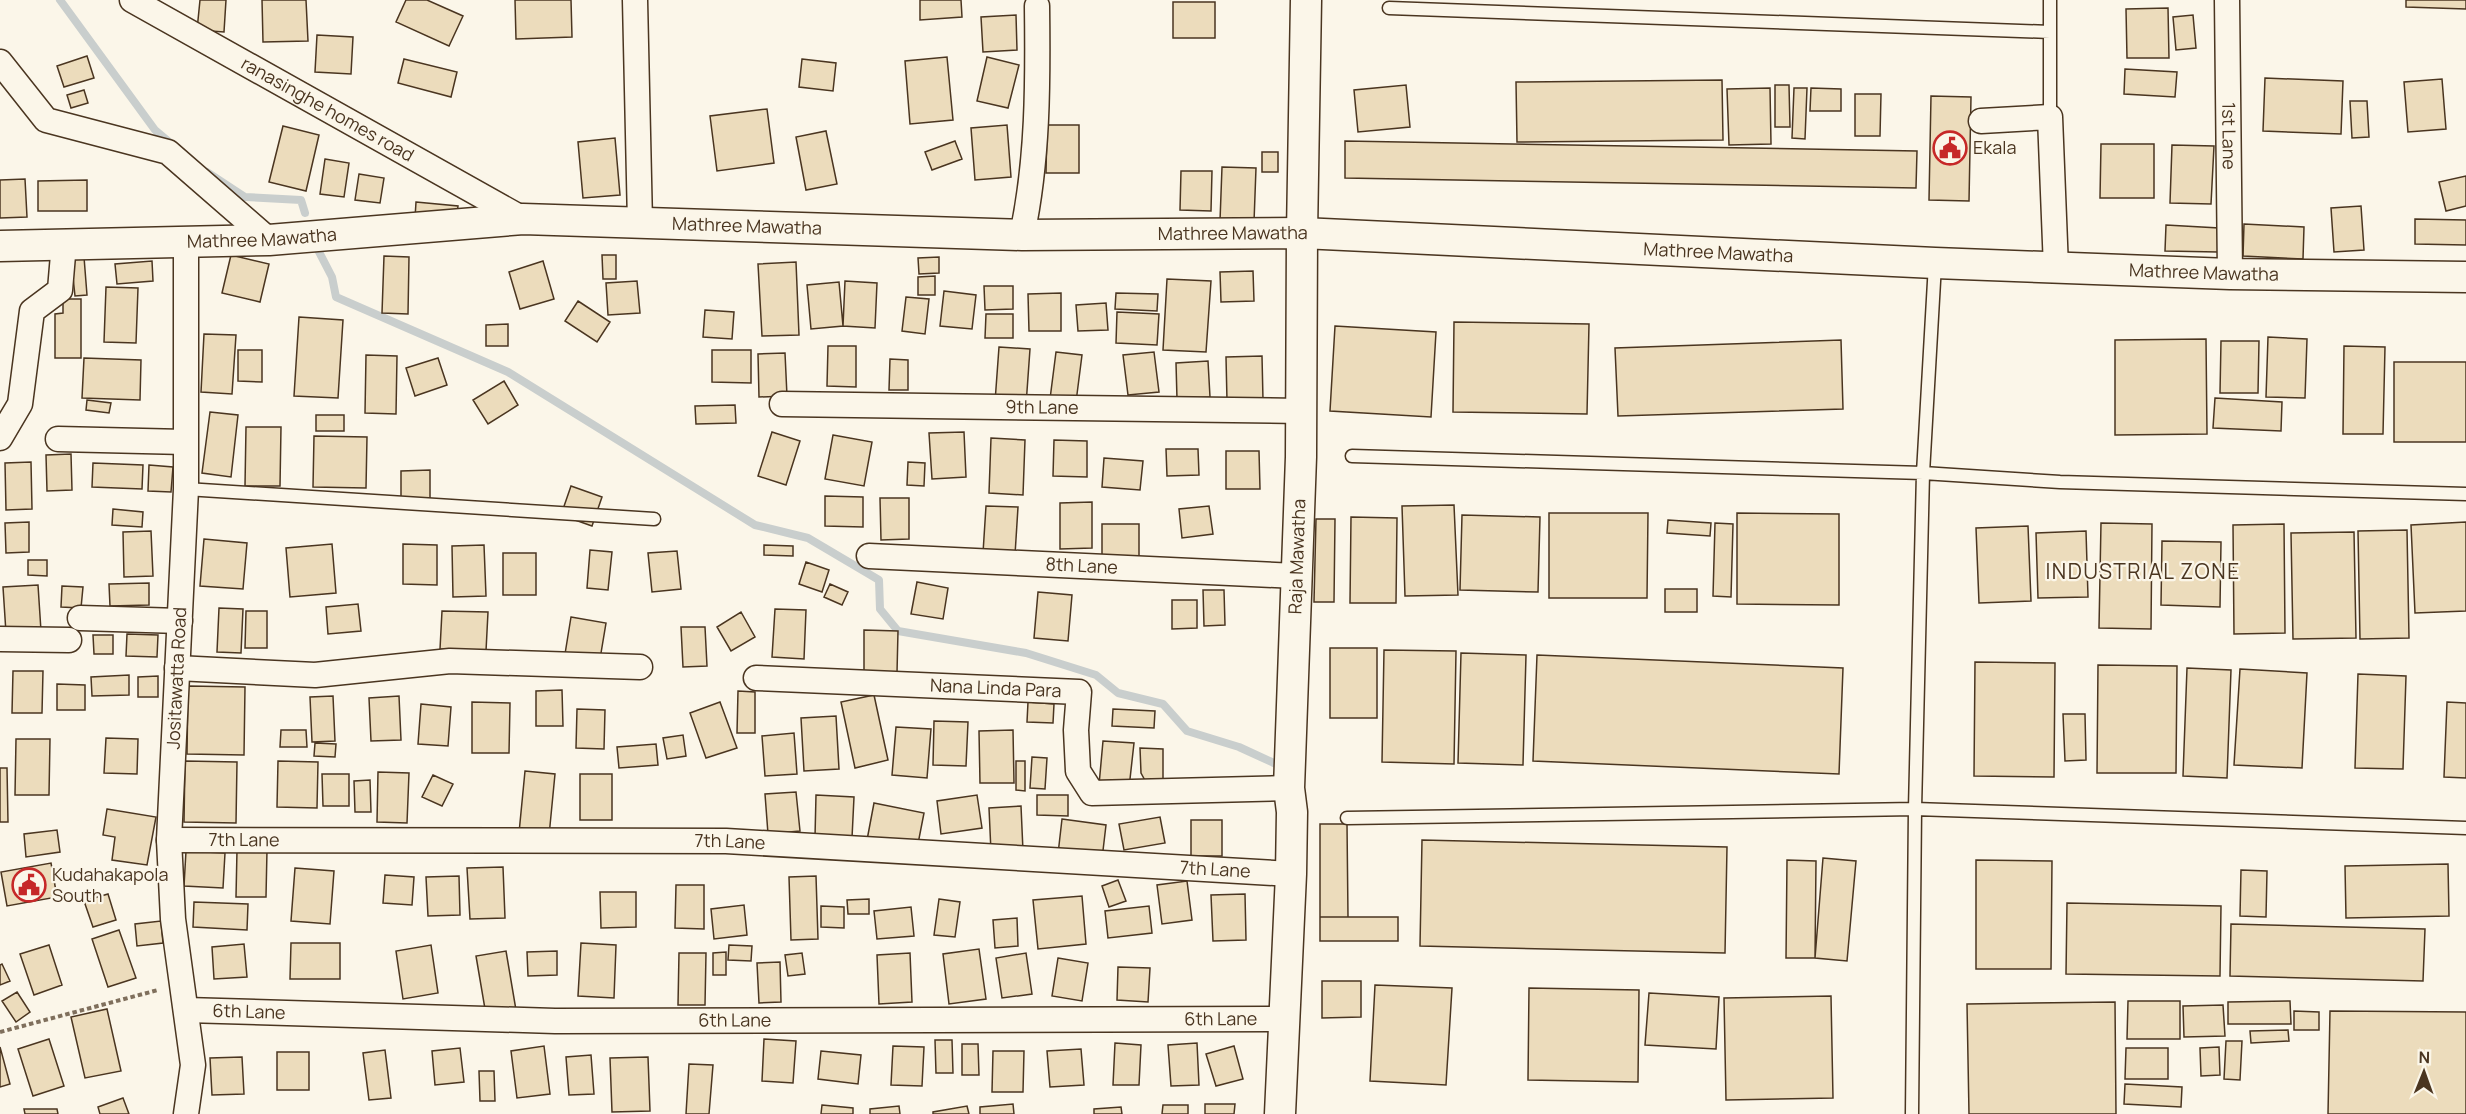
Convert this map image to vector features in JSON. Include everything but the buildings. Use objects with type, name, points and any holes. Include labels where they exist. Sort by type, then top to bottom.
[{"type":"street","name":"ranasinghe homes road","points":[[132,0],[523,219]]},
{"type":"street","points":[[635,0],[640,223]]},
{"type":"street","name":"Raja Mawatha","points":[[1280,1114],[1291,874],[1292,812],[1289,788],[1301,457],[1306,0]]},
{"type":"street","name":"1st Lane","points":[[2227,0],[2230,274]]},
{"type":"street","points":[[1022,235],[1030,200],[1034,158],[1037,112],[1037,6]]},
{"type":"street","points":[[0,62],[46,120],[168,152],[269,240]]},
{"type":"street","points":[[1981,121],[2050,117],[2056,268]]},
{"type":"street","name":"Mathree Mawatha","points":[[0,246],[186,240],[269,240],[523,219],[1022,235],[1302,233],[2056,268],[2230,274],[2466,277]]},
{"type":"street","name":"Jositawatta Road","points":[[186,240],[186,489],[169,840],[173,919],[193,1065],[186,1114]]},
{"type":"street","points":[[2,430],[20,404],[32,311],[60,290],[64,243]]},
{"type":"street","name":"9th Lane","points":[[782,404],[1301,411]]},
{"type":"street","points":[[58,439],[185,442]]},
{"type":"street","name":"8th Lane","points":[[869,556],[1296,576]]},
{"type":"street","points":[[80,618],[180,621]]},
{"type":"street","points":[[0,639],[69,640]]},
{"type":"street","points":[[177,668],[315,675],[450,661],[640,668]]},
{"type":"street","name":"Nana Linda Para","points":[[756,678],[1079,692],[1076,730],[1078,771],[1092,793],[1289,788]]},
{"type":"street","name":"7th Lane","points":[[169,840],[726,841],[1291,874]]},
{"type":"street","name":"6th Lane","points":[[186,1010],[555,1021],[1284,1019]]},
{"type":"lane","points":[[2050,0],[2050,117]]},
{"type":"lane","points":[[1389,8],[2050,32]]},
{"type":"lane","points":[[1912,1114],[1915,809],[1923,473],[1935,263]]},
{"type":"lane","points":[[1352,456],[1923,473],[2060,482],[2466,494]]},
{"type":"lane","points":[[186,489],[654,519]]},
{"type":"lane","points":[[1347,818],[1915,809],[2466,828]]},
{"type":"path","points":[[0,1032],[182,984]]},
{"type":"waterway","points":[[60,0],[155,130],[174,146]]},
{"type":"waterway","points":[[207,172],[245,197],[301,200],[305,213]]},
{"type":"waterway","points":[[317,248],[332,277],[336,297],[508,372],[755,525],[808,538],[879,580],[880,609],[898,631],[1026,653],[1096,675],[1118,693],[1163,704],[1187,731],[1239,747],[1276,764]]},
{"type":"place","name":"Ekala","points":[[1950,148]]},
{"type":"place","name":"Kudahakapola South","points":[[29,885]]},
{"type":"district","name":"INDUSTRIAL ZONE","points":[[2143,572]]}]
